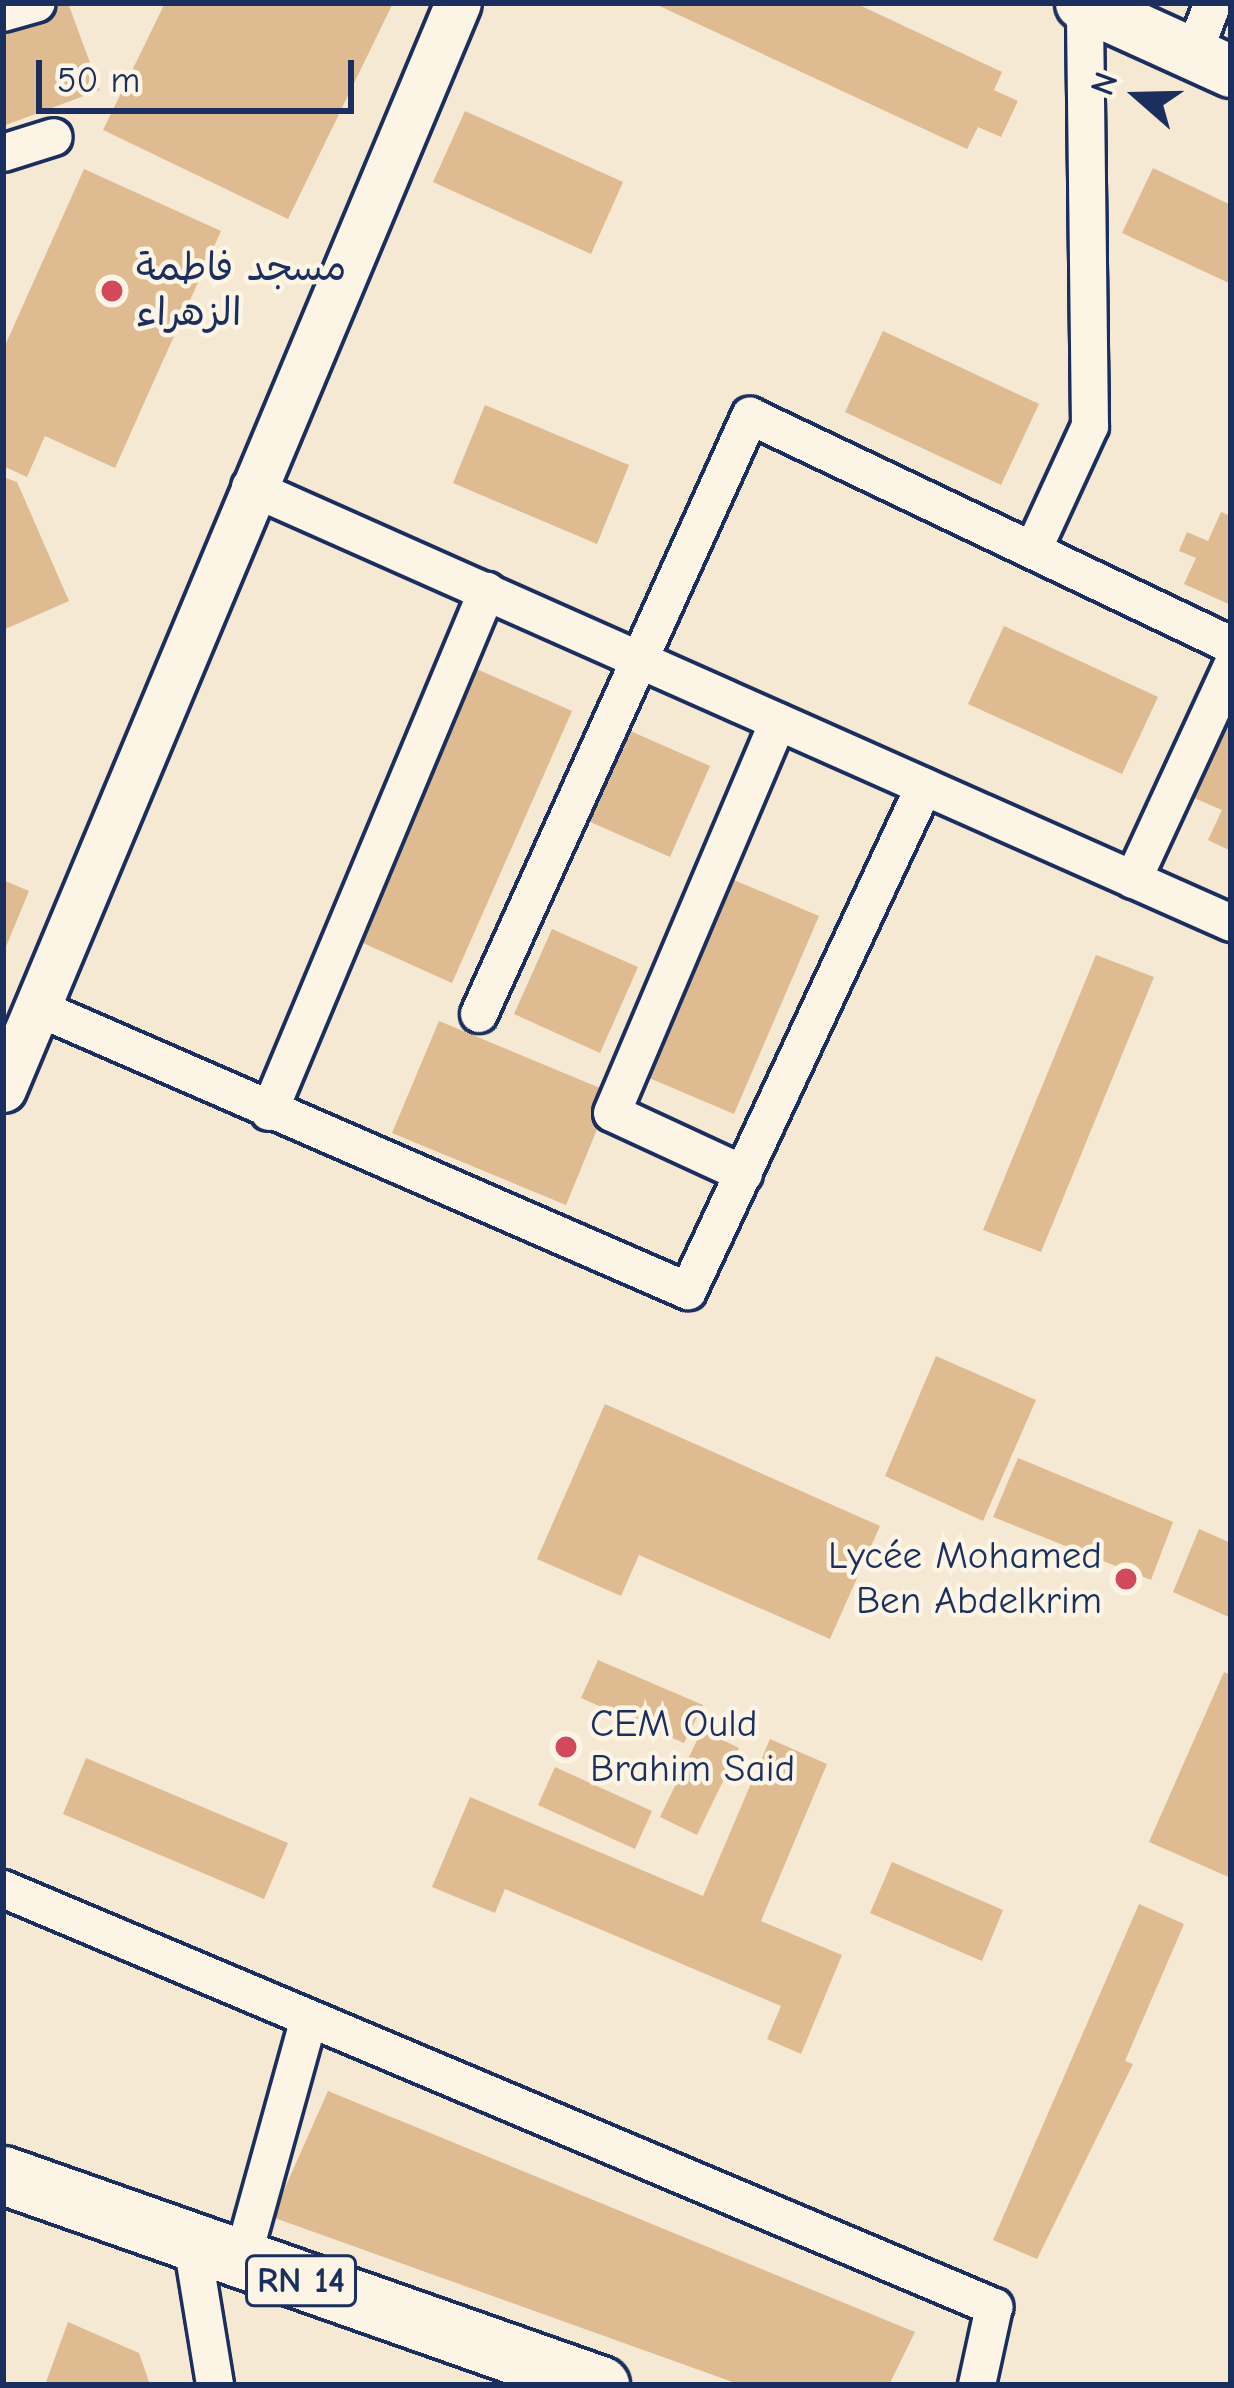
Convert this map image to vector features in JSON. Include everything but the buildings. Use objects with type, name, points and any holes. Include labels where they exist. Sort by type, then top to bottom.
[{"type":"main road","points":[[1083,4],[1212,62]]},
{"type":"main road","name":"RN 14","points":[[3,2175],[600,2385]]},
{"type":"street","points":[[3,13],[37,3]]},
{"type":"street","points":[[3,1089],[250,487],[458,3]]},
{"type":"street","points":[[1212,62],[1213,3]]},
{"type":"street","points":[[1033,550],[1090,426],[1083,4]]},
{"type":"street","points":[[3,153],[54,137]]},
{"type":"street","points":[[479,1014],[635,659],[751,416],[1231,645]]},
{"type":"street","points":[[250,487],[1231,923]]},
{"type":"street","points":[[269,1112],[487,591]]},
{"type":"street","points":[[1133,880],[1231,668]]},
{"type":"street","points":[[744,1174],[612,1113],[778,722]]},
{"type":"street","points":[[38,1008],[688,1291],[924,787]]},
{"type":"street","points":[[3,1888],[308,2022],[994,2307],[977,2385]]},
{"type":"street","points":[[215,2385],[217,2252],[308,2022]]},
{"type":"place","name":"مسجد فاطمة الزهراء","points":[[112,291]]},
{"type":"place","name":"Lycée Mohamed Ben Abdelkrim","points":[[1126,1579]]},
{"type":"place","name":"CEM Ould Brahim Said","points":[[566,1747]]}]
